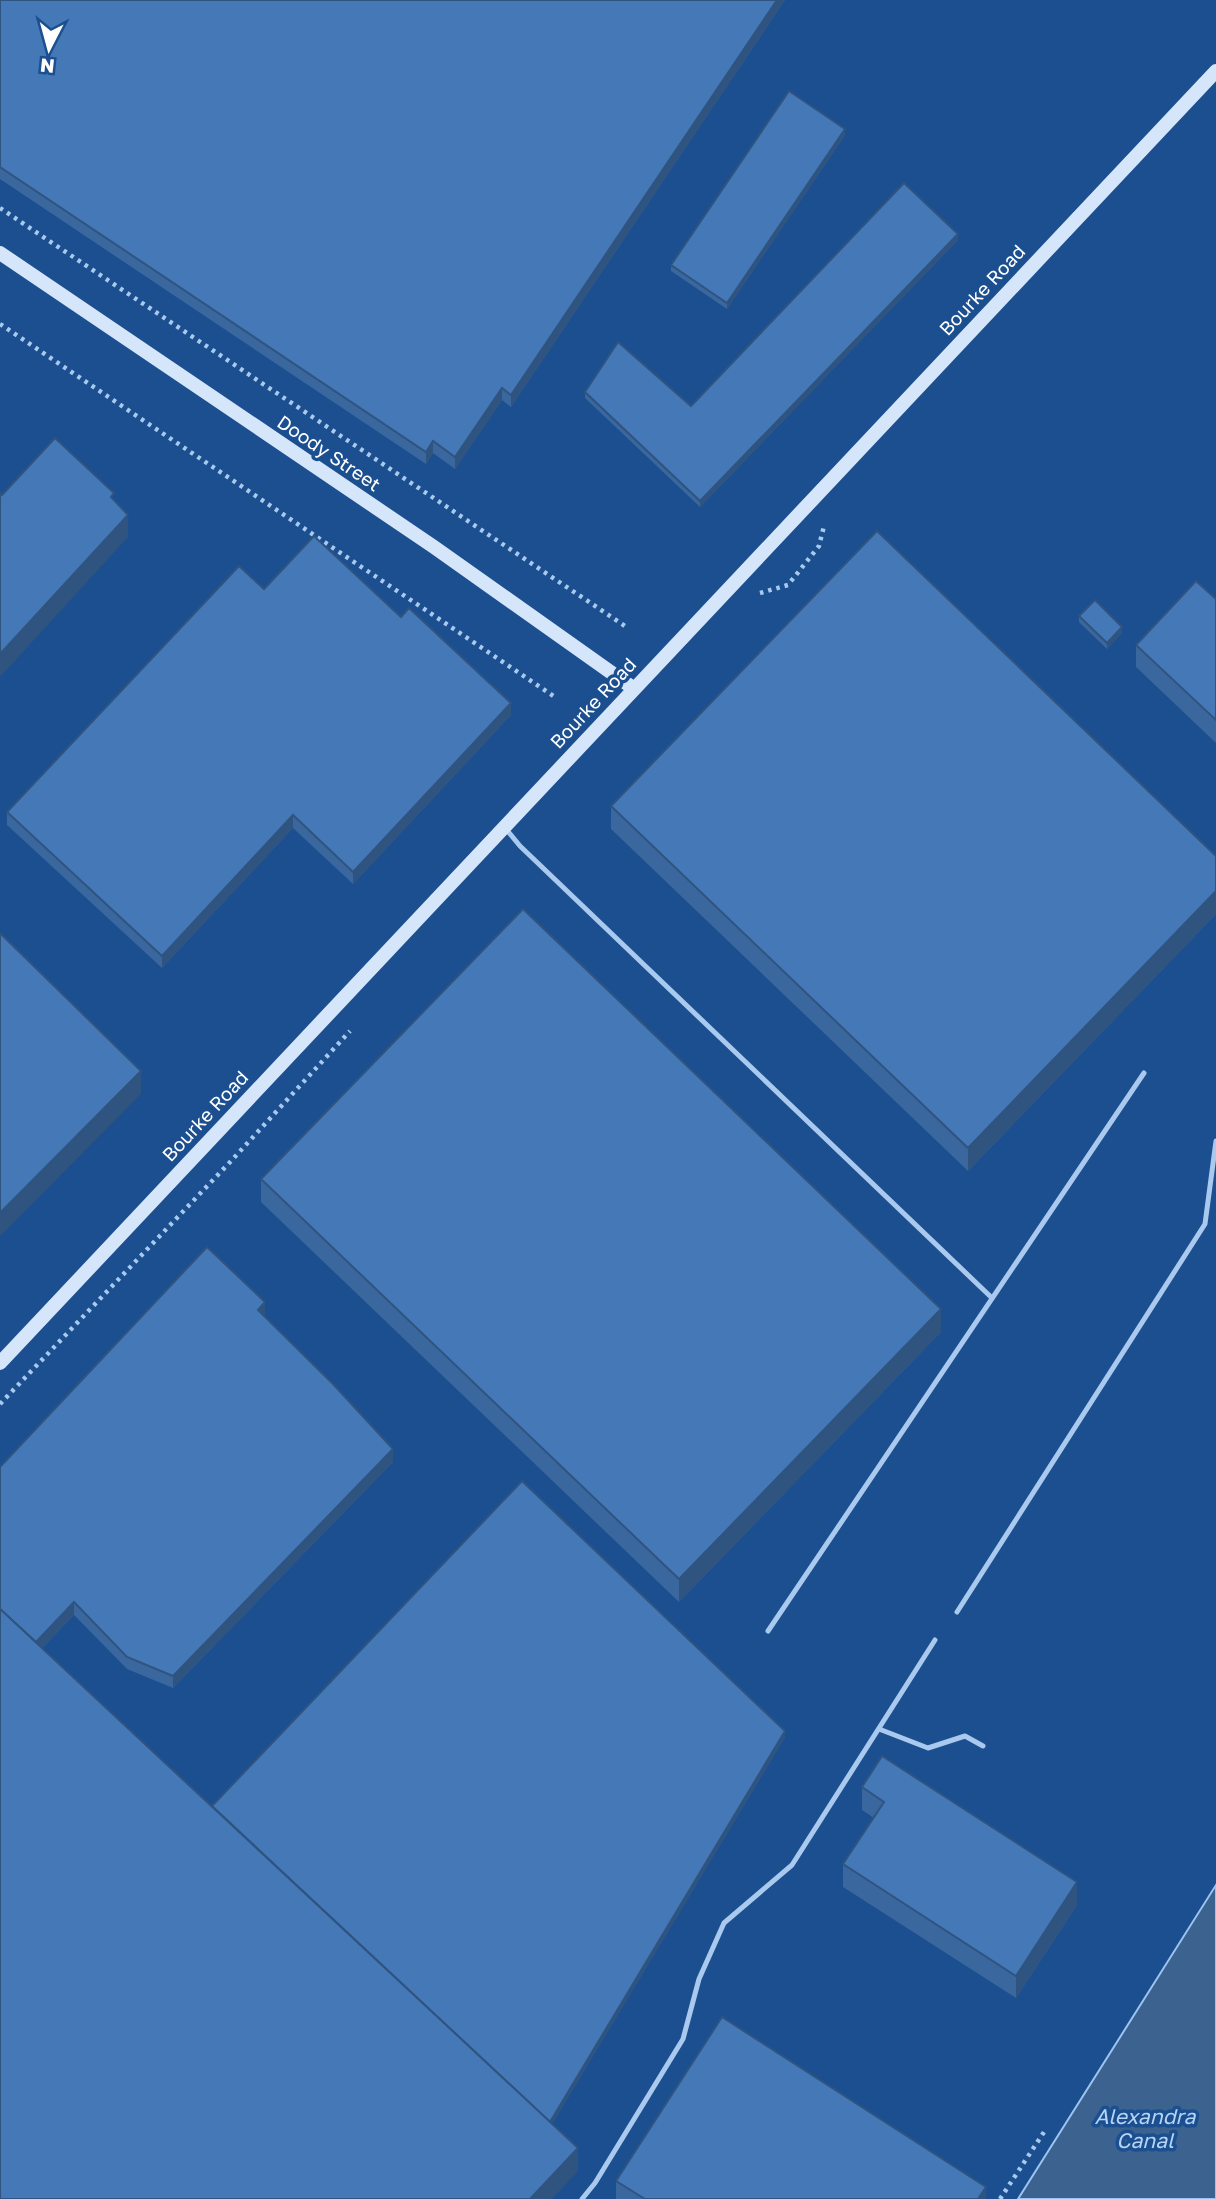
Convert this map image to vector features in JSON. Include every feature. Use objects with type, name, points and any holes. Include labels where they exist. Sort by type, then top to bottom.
[{"type":"street","name":"Bourke Road","points":[[0,1363],[1216,71]]},
{"type":"street","name":"Doody Street","points":[[0,253],[412,532],[634,688]]},
{"type":"lane","points":[[504,826],[520,846],[992,1298]]},
{"type":"lane","points":[[768,1632],[1144,1073]]},
{"type":"lane","points":[[957,1612],[1205,1224],[1216,1140]]},
{"type":"lane","points":[[582,2199],[595,2183],[683,2039],[698,1979],[724,1923],[792,1865],[935,1640]]},
{"type":"lane","points":[[879,1730],[928,1748],[965,1736],[983,1746]]},
{"type":"path","name":"Doody Street","points":[[0,208],[625,626]]},
{"type":"path","points":[[0,324],[555,697]]},
{"type":"path","points":[[999,2199],[1044,2132]]},
{"type":"water","name":"Alexandra Canal","points":[[1216,1885],[1216,2199],[1018,2199]]},
{"type":"building","points":[[0,0],[777,0],[511,395],[502,388],[455,457],[433,441],[426,452],[0,167]]},
{"type":"building","points":[[789,91],[845,129],[727,303],[671,265]]},
{"type":"building","points":[[904,183],[958,234],[700,501],[585,392],[618,342],[691,406]]},
{"type":"building","points":[[55,438],[114,493],[111,497],[128,515],[0,654],[0,493],[2,495]]},
{"type":"building","points":[[877,531],[1216,856],[1216,891],[968,1148],[611,806]]},
{"type":"building","points":[[314,536],[401,617],[409,608],[511,703],[353,872],[293,815],[162,956],[7,812],[239,566],[264,589]]},
{"type":"building","points":[[1196,581],[1216,599],[1216,720],[1136,645]]},
{"type":"building","points":[[1095,600],[1122,627],[1107,643],[1079,616]]},
{"type":"building","points":[[523,909],[941,1309],[679,1579],[261,1179]]},
{"type":"building","points":[[0,933],[141,1071],[0,1213]]},
{"type":"building","points":[[207,1247],[265,1302],[258,1310],[333,1384],[393,1449],[173,1676],[127,1657],[74,1602],[36,1642],[0,1609],[0,1467]]},
{"type":"building","points":[[522,1481],[785,1731],[550,2122],[212,1806]]},
{"type":"building","points":[[0,1609],[578,2148],[530,2199],[0,2199]]},
{"type":"building","points":[[882,1756],[1077,1882],[1016,1976],[843,1864],[884,1802],[862,1787]]},
{"type":"building","points":[[722,2017],[986,2187],[978,2199],[645,2199],[616,2181]]}]
